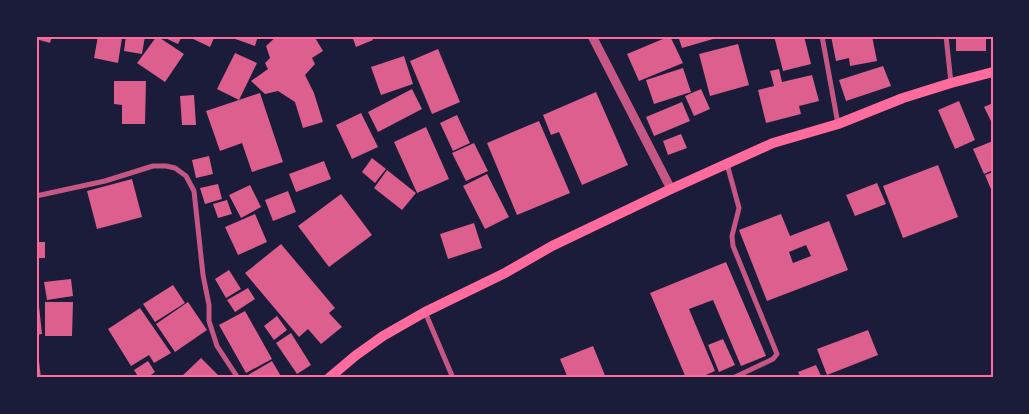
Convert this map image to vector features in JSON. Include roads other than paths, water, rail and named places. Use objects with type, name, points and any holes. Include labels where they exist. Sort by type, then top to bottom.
[{"type":"main road","points":[[330,378],[355,356],[383,336],[425,312],[505,273],[552,246],[671,189],[773,143],[838,124],[903,98],[993,72]]},
{"type":"street","points":[[592,36],[671,189]]},
{"type":"street","points":[[822,36],[838,124]]},
{"type":"street","points":[[946,36],[951,83]]},
{"type":"street","points":[[727,164],[739,208],[732,236],[733,246],[776,354],[773,359],[734,378]]},
{"type":"street","points":[[36,196],[105,181],[153,166],[175,168],[186,176],[194,191],[203,275],[209,305],[209,321],[217,346],[238,378]]},
{"type":"street","points":[[425,312],[453,378]]}]
